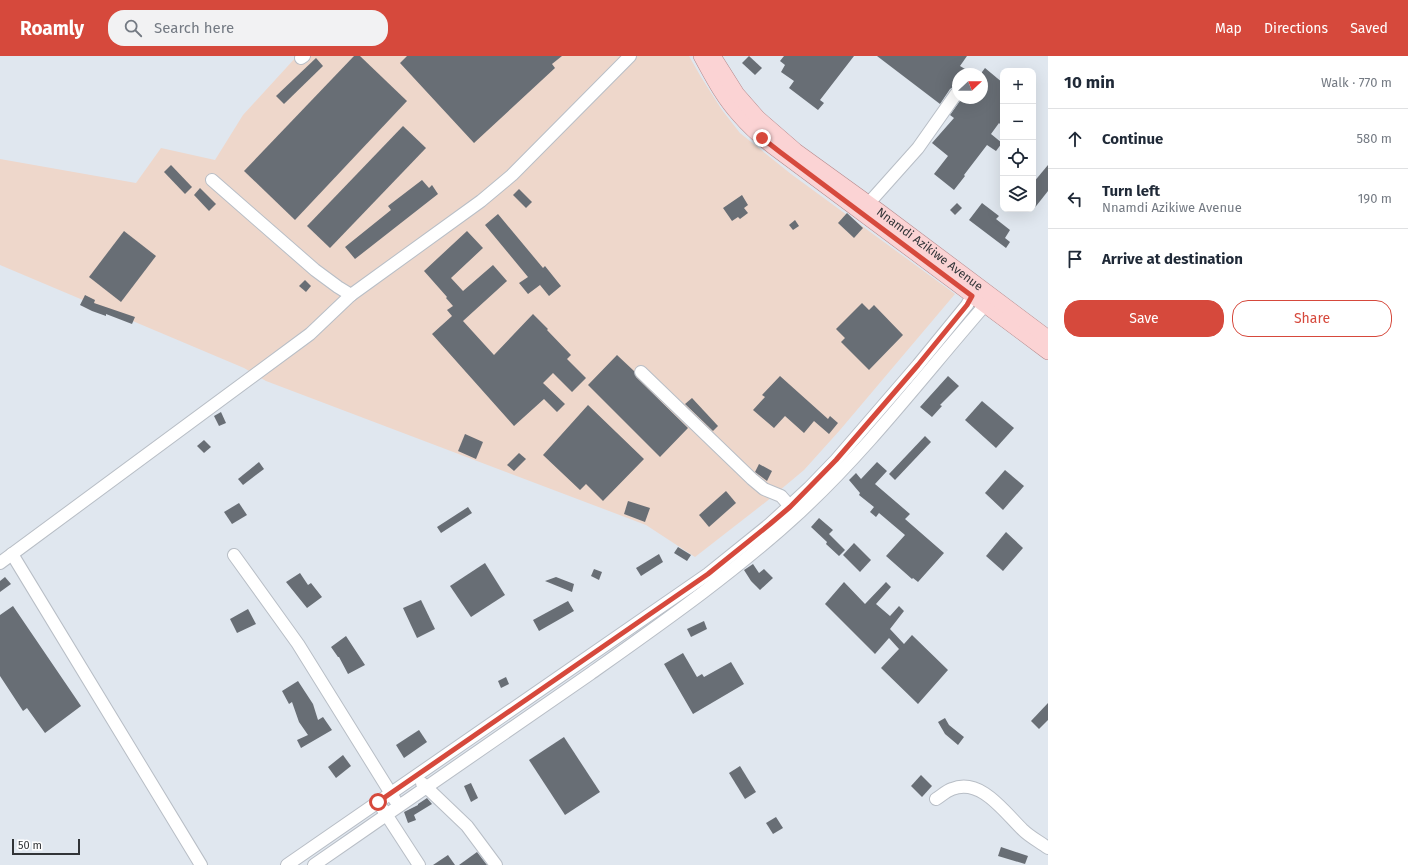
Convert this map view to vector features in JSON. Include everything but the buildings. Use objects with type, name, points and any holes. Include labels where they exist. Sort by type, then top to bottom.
[{"type":"main road","name":"Nnamdi Azikiwe Avenue","points":[[700,56],[725,98],[738,115],[762,138],[1048,352]]},
{"type":"main road","name":"Nnamdi Azikiwe Avenue","points":[[713,56],[737,94],[758,118],[796,151],[1048,338]]},
{"type":"street","points":[[0,563],[310,334],[352,295],[481,200],[512,175],[630,56]]},
{"type":"street","points":[[868,204],[918,148],[952,100]]},
{"type":"street","points":[[212,180],[316,270],[338,287],[352,295]]},
{"type":"street","points":[[287,865],[708,574],[794,511],[967,305],[972,296]]},
{"type":"street","points":[[314,865],[677,613],[728,573],[876,434],[985,305]]},
{"type":"street","points":[[642,372],[752,480],[764,489],[780,496],[794,511]]},
{"type":"street","points":[[12,554],[201,865]]},
{"type":"street","points":[[234,555],[298,644],[399,807]]},
{"type":"street","points":[[416,776],[426,788],[466,826],[496,865]]},
{"type":"street","points":[[936,800],[951,789],[972,787],[980,790],[1005,811],[1024,831],[1048,848]]},
{"type":"street","points":[[378,802],[419,865]]},
{"type":"shaded area","points":[[297,56],[689,56],[722,110],[740,133],[791,174],[955,294],[840,430],[804,470],[695,557],[646,525],[266,381],[244,368],[0,265],[0,159],[136,183],[161,148],[215,160],[243,115]]},
{"type":"route","points":[[378,802],[708,574],[770,524],[790,507],[836,460],[918,365],[967,305],[972,296],[762,138]]}]
